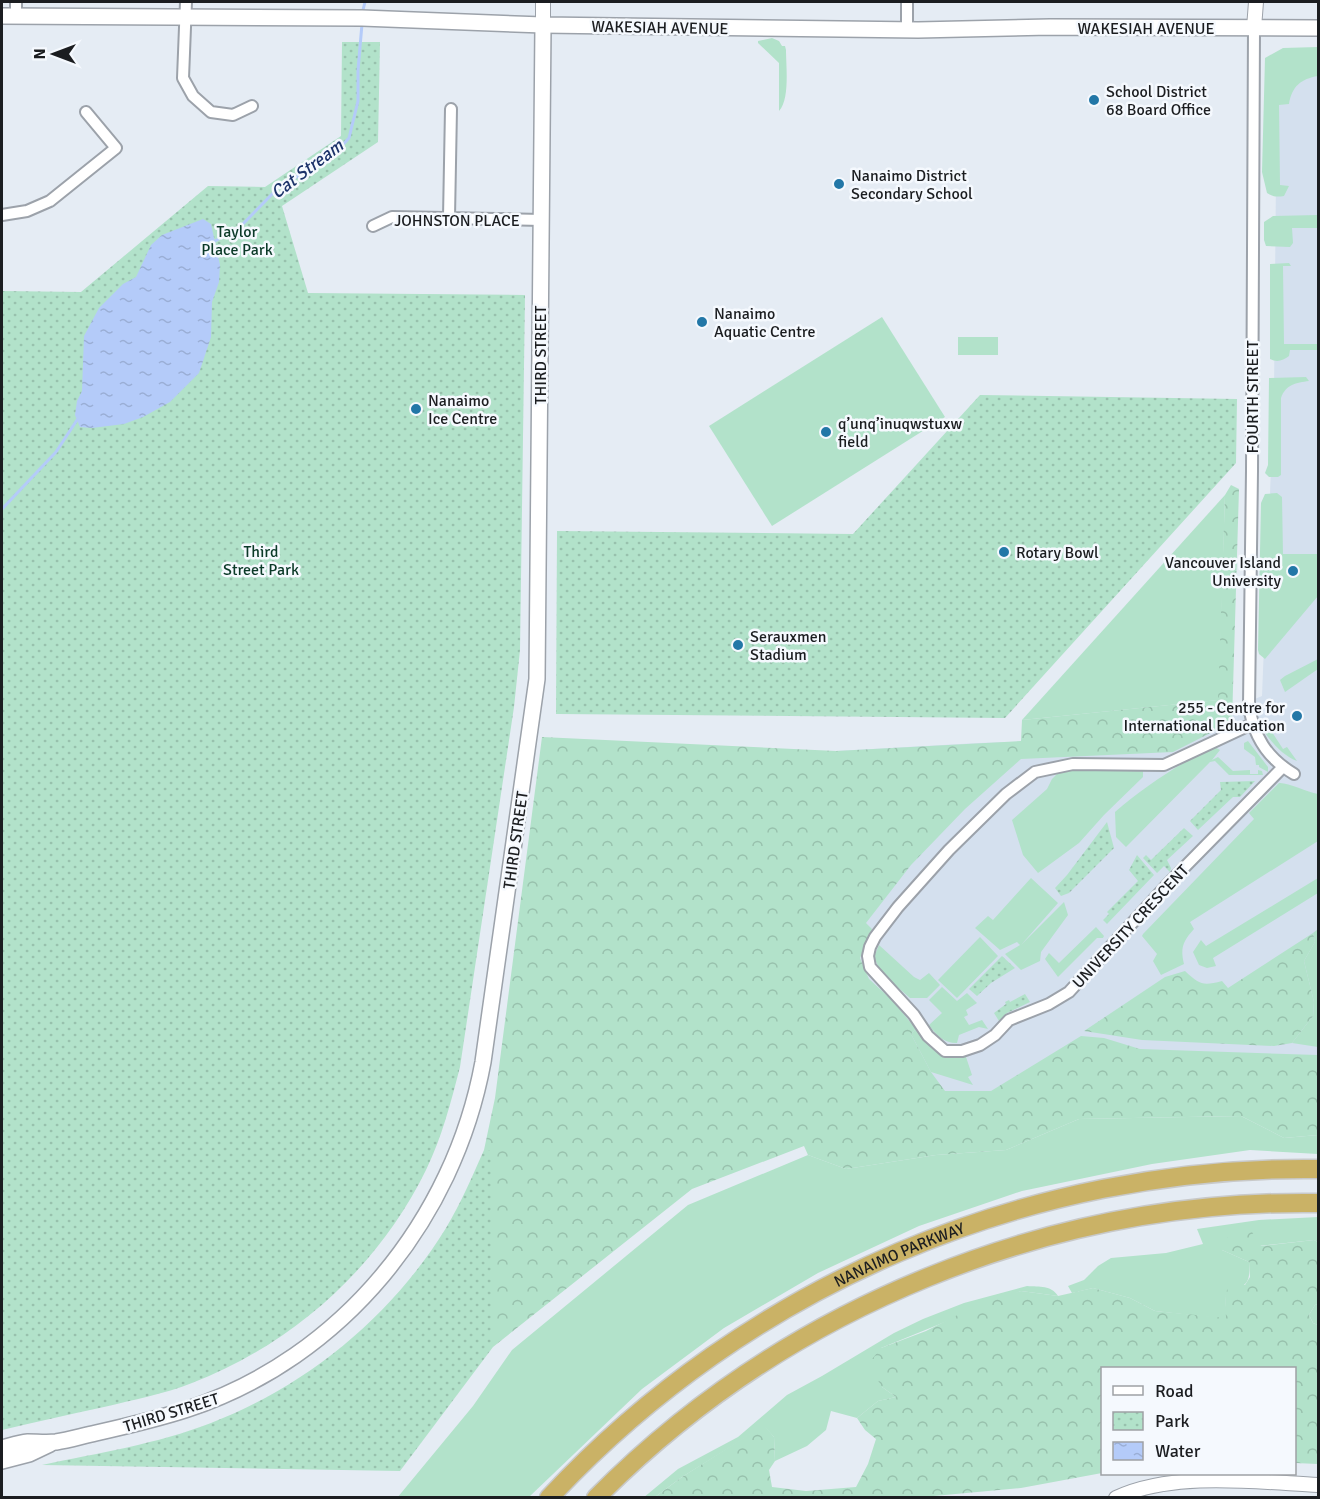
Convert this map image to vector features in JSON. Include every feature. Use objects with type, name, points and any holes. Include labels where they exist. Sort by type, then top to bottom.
[{"type":"highway","name":"NANAIMO PARKWAY","points":[[549,1497],[607,1439],[690,1371],[778,1312],[891,1254],[992,1217],[1094,1190],[1199,1174],[1263,1169],[1318,1169]]},
{"type":"highway","name":"NANAIMO PARKWAY","points":[[596,1497],[673,1428],[768,1359],[862,1306],[938,1272],[1019,1245],[1122,1220],[1206,1208],[1318,1203]]},
{"type":"main road","name":"WAKESIAH AVENUE","points":[[11,11],[186,9],[543,26],[907,30],[1050,27],[1318,28]]},
{"type":"main road","name":"THIRD STREET","points":[[2,1461],[29,1454],[55,1442],[149,1421],[196,1406],[252,1381],[299,1353],[342,1318],[393,1264],[436,1199],[459,1150],[471,1113],[483,1062],[537,679],[543,26]]},
{"type":"main road","name":"THIRD STREET","points":[[2,1448],[26,1442],[55,1442]]},
{"type":"street","name":"THIRD STREET","points":[[543,2],[543,26]]},
{"type":"street","points":[[907,2],[907,30]]},
{"type":"street","name":"FOURTH STREET","points":[[1256,2],[1249,705],[1252,724],[1265,750],[1294,774]]},
{"type":"street","points":[[186,9],[183,78],[193,96],[211,112],[233,115],[252,106]]},
{"type":"street","points":[[449,218],[450,109]]},
{"type":"street","points":[[2,215],[27,211],[50,201],[116,148],[86,112]]},
{"type":"street","name":"JOHNSTON PLACE","points":[[373,226],[392,217],[542,220]]},
{"type":"street","name":"UNIVERSITY CRESCENT","points":[[1252,724],[1164,765],[1073,764],[1035,772],[1006,794],[949,850],[898,907],[870,947],[868,956],[870,967],[914,1015],[936,1045],[945,1051],[962,1051],[980,1046],[1010,1020],[1049,1004],[1069,992],[1167,885],[1283,767]]},
{"type":"street","points":[[1116,1497],[1150,1487],[1188,1482],[1318,1485]]},
{"type":"shaded area","name":"Vancouver Island University","points":[[1318,54],[1318,1091],[830,1091],[836,751],[978,743],[1164,737],[1262,696],[1274,392],[1277,69]]},
{"type":"green space","points":[[772,38],[785,46],[786,50],[786,91],[779,111],[779,63],[758,43],[758,41]]},
{"type":"green space","name":"Third Street Park","points":[[342,42],[380,42],[378,142],[282,206],[308,293],[525,295],[520,650],[514,707],[460,1067],[437,1145],[406,1206],[357,1270],[329,1299],[298,1324],[229,1367],[181,1387],[2,1430],[2,291],[81,292],[208,186],[265,187],[341,136]]},
{"type":"green space","points":[[1318,47],[1318,76],[1298,84],[1292,92],[1289,104],[1279,105],[1280,185],[1289,186],[1284,196],[1273,196],[1267,193],[1262,172],[1265,58],[1283,48]]},
{"type":"green space","points":[[1318,215],[1318,228],[1292,228],[1293,243],[1290,247],[1266,246],[1264,222],[1273,216]]},
{"type":"green space","points":[[1289,263],[1291,266],[1283,266],[1284,344],[1318,344],[1318,350],[1290,350],[1289,356],[1276,361],[1270,359],[1270,264]]},
{"type":"green space","name":"q’unq’inuqwstuxw field","points":[[882,317],[945,417],[772,526],[709,426]]},
{"type":"green space","points":[[958,337],[998,337],[998,355],[958,355]]},
{"type":"green space","points":[[1306,377],[1309,381],[1289,387],[1281,398],[1281,475],[1269,477],[1265,473],[1268,465],[1269,378]]},
{"type":"green space","name":"Rotary Bowl","points":[[980,395],[1237,399],[1236,463],[1005,718],[556,714],[557,531],[853,534]]},
{"type":"green space","points":[[1231,485],[1239,489],[1232,722],[1173,752],[1021,759],[965,809],[911,865],[866,923],[872,929],[860,958],[869,979],[892,1000],[916,1029],[911,1034],[931,1072],[945,1091],[991,1091],[1081,1036],[1104,1038],[1140,1049],[1318,1055],[1318,1135],[1284,1138],[1241,1116],[1079,1119],[1006,1150],[936,1155],[846,1169],[808,1155],[804,1146],[692,1189],[493,1347],[493,1151],[484,1150],[495,1098],[542,737],[836,751],[1021,741],[1022,720],[1218,700],[1225,495]]},
{"type":"green space","points":[[1277,493],[1282,497],[1283,554],[1318,554],[1318,596],[1265,659],[1258,650],[1261,503],[1265,494]]},
{"type":"green space","points":[[1225,495],[1219,700],[1022,720]]},
{"type":"green space","points":[[1318,659],[1318,669],[1285,692],[1280,680]]},
{"type":"green space","points":[[1270,729],[1283,749],[1287,747],[1297,761],[1283,753],[1272,742],[1265,733]]},
{"type":"green space","points":[[1248,741],[1268,767],[1268,772],[1256,765],[1255,757],[1244,749],[1244,743]]},
{"type":"green space","points":[[1213,746],[1220,750],[1212,760],[1218,757],[1233,771],[1250,770],[1250,774],[1258,774],[1258,770],[1262,771],[1263,775],[1229,775],[1215,761],[1210,762],[1126,847],[1116,837],[1115,812],[1162,776]]},
{"type":"green space","points":[[1060,771],[1143,771],[1143,777],[1079,843],[1038,873],[1023,855],[1012,820],[1047,789],[1052,779]]},
{"type":"green space","points":[[1255,781],[1240,797],[1233,797],[1198,830],[1190,821],[1221,790],[1220,782]]},
{"type":"green space","points":[[1279,783],[1318,794],[1318,841],[1190,922],[1194,929],[1183,945],[1184,964],[1161,975],[1153,961],[1157,954],[1142,936],[1143,934],[1254,819],[1249,813]]},
{"type":"green space","points":[[1107,822],[1114,848],[1069,893],[1061,896],[1055,888]]},
{"type":"green space","points":[[1184,828],[1193,836],[1167,860],[1171,868],[1170,872],[1164,866],[1157,873],[1143,858],[1146,855],[1151,860]]},
{"type":"green space","points":[[1137,855],[1154,875],[1107,924],[1103,920],[1109,914],[1107,912],[1138,881],[1129,870]]},
{"type":"green space","points":[[1031,878],[1058,903],[1021,945],[1064,902],[1068,915],[1041,952],[1040,961],[1021,970],[1005,954],[1020,945],[1017,942],[1000,950],[975,928],[988,916],[993,920]]},
{"type":"green space","points":[[1318,878],[1318,893],[1213,958],[1216,966],[1207,968],[1199,965],[1193,952],[1201,940],[1206,946]]},
{"type":"green space","points":[[1096,927],[1104,936],[1103,938],[1097,938],[1058,977],[1045,959],[1049,953],[1059,963]]},
{"type":"green space","points":[[1318,929],[1318,1047],[1292,1043],[1313,1016],[1314,1002],[1304,961],[1315,942],[1313,933]]},
{"type":"green space","points":[[1313,933],[1315,942],[1304,961],[1314,1002],[1313,1016],[1292,1043],[1274,1046],[1142,1040],[1084,1031],[1165,977],[1185,971],[1202,983],[1222,981],[1228,988]]},
{"type":"green space","points":[[980,937],[998,956],[957,998],[938,980]]},
{"type":"green space","points":[[879,945],[914,977],[920,980],[929,973],[940,985],[927,998],[910,998],[881,973],[874,957]]},
{"type":"green space","points":[[1002,956],[1015,968],[991,983],[977,996],[969,989]]},
{"type":"green space","points":[[942,987],[957,1001],[967,993],[977,1003],[966,1010],[968,1015],[964,1017],[969,1025],[982,1020],[988,1029],[979,1027],[959,1035],[957,1043],[948,1042],[938,1036],[929,1025],[942,1013],[929,1000]]},
{"type":"green space","points":[[1025,994],[1030,1002],[1007,1013],[999,1021],[994,1013],[1006,1004],[1005,1002],[1009,1000],[1010,1002]]},
{"type":"green space","points":[[916,1029],[937,1050],[949,1055],[966,1057],[972,1075],[968,1077],[973,1085],[931,1072],[911,1034]]},
{"type":"green space","points":[[1241,1116],[1284,1138],[1318,1135],[1318,1154],[1250,1150],[1152,1164],[1022,1191],[919,1226],[818,1273],[724,1328],[642,1389],[529,1497],[397,1498],[473,1406],[512,1350],[688,1205],[808,1155],[846,1169],[936,1155],[1006,1150],[1079,1119]]},
{"type":"green space","points":[[484,1150],[493,1150],[493,1347],[400,1471],[42,1465],[170,1437],[211,1423],[246,1408],[313,1368],[373,1319],[424,1260],[451,1219]]},
{"type":"green space","points":[[1318,1217],[1318,1242],[1314,1240],[1222,1250],[1249,1262],[1248,1280],[1225,1296],[1227,1319],[1155,1311],[1130,1298],[1093,1288],[1072,1293],[1068,1286],[1084,1280],[1098,1266],[1111,1258],[1166,1253],[1203,1244],[1197,1229],[1259,1220]]},
{"type":"green space","points":[[1240,1231],[1252,1232],[1261,1246],[1314,1240],[1318,1242],[1318,1304],[1309,1315],[1313,1323],[1318,1325],[1318,1464],[1296,1463],[1296,1367],[1101,1367],[1101,1473],[1021,1488],[923,1497],[655,1497],[682,1477],[764,1425],[774,1437],[775,1461],[769,1470],[772,1487],[806,1491],[856,1487],[868,1464],[876,1439],[865,1430],[857,1418],[878,1401],[896,1397],[882,1387],[868,1364],[881,1348],[926,1331],[983,1302],[1021,1291],[1058,1296],[1093,1288],[1130,1298],[1155,1311],[1226,1318],[1225,1296],[1229,1284],[1245,1285],[1250,1277],[1249,1262],[1222,1250],[1228,1237]]},
{"type":"green space","points":[[1027,1286],[1049,1288],[1058,1296],[1021,1291],[881,1348],[882,1387],[896,1397],[878,1401],[857,1418],[831,1411],[826,1430],[807,1446],[775,1461],[774,1437],[764,1426],[682,1477],[655,1497],[643,1498],[678,1469],[738,1437],[787,1395],[894,1333],[964,1303]]},
{"type":"green space","points":[[1318,1304],[1318,1325],[1313,1323],[1309,1315]]},
{"type":"water","points":[[203,219],[211,224],[220,265],[219,282],[212,302],[211,337],[199,373],[170,402],[143,417],[124,424],[92,428],[80,427],[75,415],[77,401],[82,391],[84,336],[99,308],[123,284],[136,277],[151,245],[162,235]]},
{"type":"waterway","name":"Cat Stream","points":[[362,14],[365,2]]},
{"type":"waterway","name":"Cat Stream","points":[[215,241],[240,227],[278,188],[325,160],[349,138],[358,101],[362,24]]},
{"type":"waterway","name":"Cat Stream","points":[[2,509],[56,452],[77,420]]},
{"type":"place","name":"School District 68 Board Office","points":[[1094,100]]},
{"type":"place","name":"Nanaimo District Secondary School","points":[[839,184]]},
{"type":"place","name":"Nanaimo Aquatic Centre","points":[[702,322]]},
{"type":"place","name":"Nanaimo Ice Centre","points":[[416,409]]},
{"type":"place","name":"q’unq’inuqwstuxw field","points":[[826,432]]},
{"type":"place","name":"Rotary Bowl","points":[[1004,552]]},
{"type":"place","name":"Vancouver Island University","points":[[1293,571]]},
{"type":"place","name":"Serauxmen Stadium","points":[[738,645]]},
{"type":"place","name":"255 - Centre for International Education","points":[[1297,716]]},
{"type":"park label","name":"Taylor Place Park","points":[[237,240]]}]
